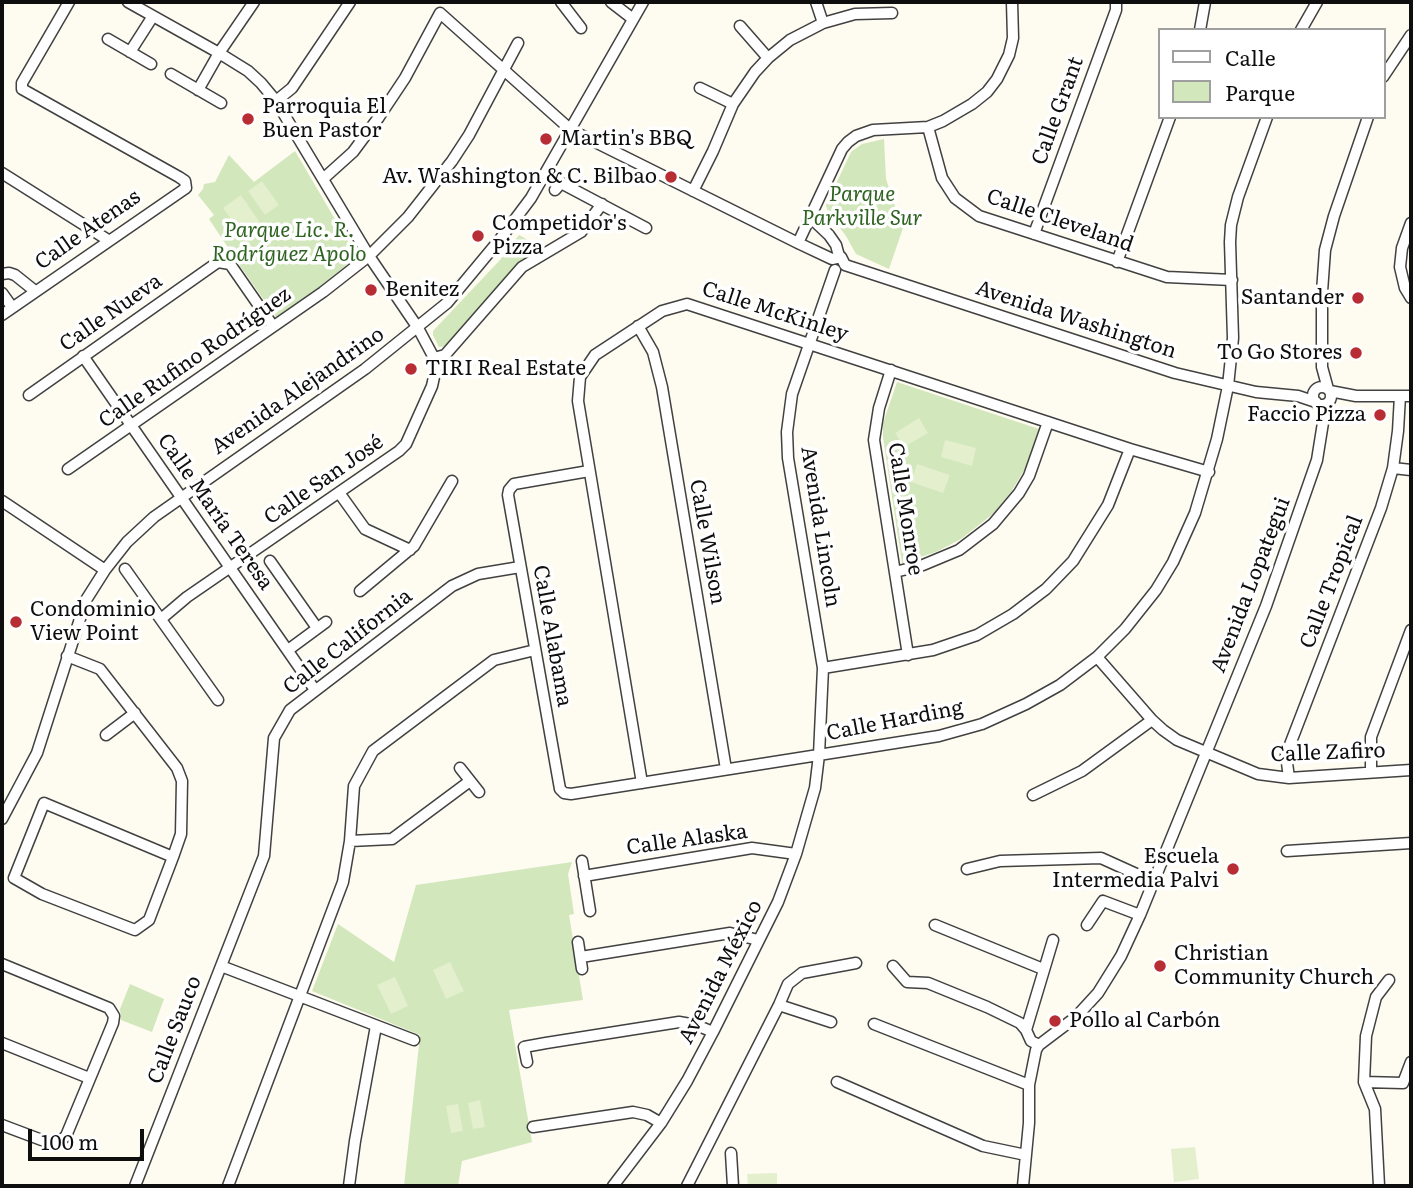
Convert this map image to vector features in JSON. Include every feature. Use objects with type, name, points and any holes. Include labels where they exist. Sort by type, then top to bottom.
[{"type":"street","name":"Calle Atenas","points":[[2,314],[186,188],[185,181],[179,177],[22,89],[22,83],[69,2]]},
{"type":"street","points":[[128,2],[255,76],[276,101],[434,358],[445,355],[522,267],[581,232],[602,204]]},
{"type":"street","points":[[198,90],[219,53],[254,2]]},
{"type":"street","points":[[276,101],[292,88],[350,2]]},
{"type":"street","points":[[561,2],[581,28]]},
{"type":"street","points":[[611,2],[633,19]]},
{"type":"street","name":"Avenida Alejandrino","points":[[2,819],[37,753],[86,600],[105,570],[141,529],[181,497],[365,369],[447,303],[516,220],[571,130],[643,2]]},
{"type":"street","points":[[816,2],[823,23]]},
{"type":"street","points":[[798,243],[842,149],[848,142],[873,130],[928,127],[972,104],[986,92],[997,79],[1009,55],[1013,38],[1012,2]]},
{"type":"street","name":"Calle Grant","points":[[1034,234],[1116,10],[1116,2]]},
{"type":"street","points":[[1200,28],[1205,2]]},
{"type":"street","points":[[1302,28],[1317,2]]},
{"type":"street","name":"Avenida Washington","points":[[323,179],[353,152],[380,117],[405,78],[440,13],[571,130],[838,263],[1175,373],[1228,386],[1298,396],[1406,396]]},
{"type":"street","points":[[693,191],[733,104],[768,58],[790,40],[823,23],[855,14],[892,13]]},
{"type":"street","points":[[130,52],[153,16]]},
{"type":"street","points":[[740,26],[768,58]]},
{"type":"street","points":[[1385,73],[1411,35]]},
{"type":"street","points":[[108,39],[150,64]]},
{"type":"street","name":"Calle Rufino Rodríguez","points":[[68,469],[369,256],[408,217],[452,161],[469,135],[518,43]]},
{"type":"street","points":[[171,74],[221,103]]},
{"type":"street","points":[[700,88],[733,104]]},
{"type":"street","points":[[1117,262],[1169,119]]},
{"type":"street","name":"Calle Harding","points":[[564,793],[939,736],[982,724],[1060,685],[1097,657],[1125,629],[1162,581],[1185,538],[1209,472],[1228,386],[1233,338],[1231,225],[1238,197],[1266,119]]},
{"type":"street","name":"Avenida Lopategui","points":[[1039,1045],[1076,1017],[1098,993],[1121,956],[1208,753],[1266,606],[1305,497],[1317,460],[1322,428],[1322,292],[1325,250],[1367,119]]},
{"type":"street","name":"Calle Cleveland","points":[[928,127],[942,178],[955,198],[979,216],[1167,277],[1232,281]]},
{"type":"street","points":[[2,173],[108,240]]},
{"type":"street","points":[[555,190],[561,183],[646,228]]},
{"type":"street","points":[[810,217],[836,245],[838,263]]},
{"type":"street","points":[[1411,227],[1402,248],[1400,267],[1405,288],[1411,298]]},
{"type":"street","name":"Calle Nueva","points":[[29,395],[222,261],[230,264],[273,326]]},
{"type":"street","name":"Avenida Lincoln","points":[[819,755],[823,668],[788,458],[787,432],[792,394],[808,342],[838,263]]},
{"type":"street","points":[[2,274],[15,275],[35,291]]},
{"type":"street","points":[[2,293],[12,307]]},
{"type":"street","name":"Calle McKinley","points":[[642,783],[578,401],[580,377],[595,355],[662,311],[687,304],[1130,449],[1209,472]]},
{"type":"street","name":"Calle Wilson","points":[[638,326],[653,352],[662,387],[726,769]]},
{"type":"street","name":"Calle María Teresa","points":[[83,356],[315,690]]},
{"type":"street","name":"Calle San José","points":[[160,619],[187,597],[340,494],[406,444],[432,386],[436,368],[434,358]]},
{"type":"street","name":"Calle Monroe","points":[[891,370],[879,408],[874,440],[908,655]]},
{"type":"street","name":"Calle Tropical","points":[[1289,778],[1286,755],[1381,508],[1393,468],[1406,396]]},
{"type":"street","points":[[895,572],[923,565],[959,550],[993,524],[1019,493],[1029,476],[1048,422]]},
{"type":"street","points":[[823,668],[908,655],[954,644],[996,626],[1046,589],[1073,561],[1098,524],[1130,449]]},
{"type":"street","points":[[1393,468],[1411,470]]},
{"type":"street","name":"Calle Alabama","points":[[564,793],[560,789],[508,495],[514,484],[590,471]]},
{"type":"street","points":[[360,591],[410,550],[452,481]]},
{"type":"street","points":[[340,494],[365,529],[410,550]]},
{"type":"street","points":[[2,501],[105,570]]},
{"type":"street","points":[[270,561],[322,625],[288,650]]},
{"type":"street","name":"Calle California","points":[[221,966],[264,856],[274,738],[290,710],[452,586],[478,574],[520,567]]},
{"type":"street","points":[[125,569],[218,700]]},
{"type":"street","points":[[1371,772],[1371,737],[1411,630]]},
{"type":"street","points":[[228,1186],[343,882],[350,841],[354,786],[373,751],[494,660],[534,650]]},
{"type":"street","points":[[67,656],[100,669],[177,768],[182,781],[181,834],[173,857],[149,920],[135,930],[42,894],[14,878],[44,803],[173,857]]},
{"type":"street","name":"Calle Zafiro","points":[[1097,657],[1152,720],[1177,740],[1258,774],[1289,778],[1411,770]]},
{"type":"street","points":[[106,736],[135,713]]},
{"type":"street","points":[[1033,795],[1082,771],[1152,720]]},
{"type":"street","name":"Avenida México","points":[[613,1186],[661,1123],[687,1081],[778,902],[815,788],[819,755]]},
{"type":"street","points":[[460,768],[479,793]]},
{"type":"street","points":[[350,841],[392,839],[470,781]]},
{"type":"street","points":[[1287,851],[1411,843]]},
{"type":"street","name":"Calle Alaska","points":[[584,876],[752,848],[796,853]]},
{"type":"street","points":[[967,869],[1000,861],[1101,858],[1154,882]]},
{"type":"street","points":[[582,861],[590,911]]},
{"type":"street","points":[[1087,925],[1103,901],[1140,915]]},
{"type":"street","points":[[935,925],[1043,969]]},
{"type":"street","points":[[581,957],[730,933],[758,940]]},
{"type":"street","points":[[1026,1030],[1053,940]]},
{"type":"street","points":[[578,942],[582,969]]},
{"type":"street","points":[[687,1186],[788,984],[802,973],[856,963]]},
{"type":"street","points":[[2,964],[112,1011],[113,1023],[66,1136],[55,1145],[2,1125]]},
{"type":"street","points":[[221,966],[414,1040]]},
{"type":"street","name":"Calle Sauco","points":[[135,1186],[221,966]]},
{"type":"street","points":[[893,966],[907,982],[928,983],[1020,1023],[1031,1041],[1039,1045],[1032,1061],[1029,1085],[1023,1186]]},
{"type":"street","points":[[1379,1186],[1375,1110],[1363,1082],[1366,1035],[1376,997],[1389,980]]},
{"type":"street","points":[[779,1005],[831,1022]]},
{"type":"street","points":[[527,1062],[524,1047],[546,1043],[679,1022],[713,1032]]},
{"type":"street","points":[[874,1024],[1029,1085]]},
{"type":"street","points":[[349,1186],[376,1026]]},
{"type":"street","points":[[2,1043],[89,1078]]},
{"type":"street","points":[[1363,1082],[1403,1083],[1411,1062]]},
{"type":"street","points":[[837,1083],[982,1146],[1026,1155]]},
{"type":"street","points":[[533,1126],[633,1112],[647,1115],[661,1123]]},
{"type":"street","points":[[731,1153],[733,1186]]},
{"type":"green space","name":"Parque Parkville Sur","points":[[884,139],[886,179],[897,212],[905,222],[889,269],[856,254],[826,205],[851,152],[862,144]]},
{"type":"green space","name":"Parque Lic. R. Rodríguez Apolo","points":[[295,151],[356,255],[322,285],[276,317],[240,266],[236,250],[227,246],[209,219],[214,215],[198,195],[204,184],[215,182],[229,155],[254,182]]},
{"type":"green space","points":[[262,181],[279,205],[265,215],[248,191]]},
{"type":"green space","points":[[241,195],[265,230],[248,242],[223,208]]},
{"type":"green space","points":[[519,235],[542,248],[518,263],[447,346],[439,347],[433,331],[500,260]]},
{"type":"green space","points":[[897,382],[1039,429],[1026,467],[994,513],[961,539],[936,552],[902,563],[883,437],[883,423]]},
{"type":"green space","points":[[919,418],[928,433],[904,447],[895,433]]},
{"type":"green space","points":[[945,440],[976,448],[972,466],[941,457]]},
{"type":"green space","points":[[917,464],[950,475],[943,493],[911,482]]},
{"type":"green space","points":[[572,862],[568,874],[574,914],[569,915],[583,1000],[509,1010],[532,1142],[462,1161],[458,1186],[404,1186],[420,1035],[312,991],[338,924],[394,962],[416,885]]},
{"type":"green space","points":[[450,962],[464,991],[446,999],[433,970]]},
{"type":"green space","points":[[395,977],[408,1006],[391,1014],[377,985]]},
{"type":"green space","points":[[130,984],[164,999],[152,1032],[121,1020],[120,1009]]},
{"type":"green space","points":[[480,1100],[485,1127],[473,1129],[468,1103]]},
{"type":"green space","points":[[458,1104],[463,1131],[451,1133],[446,1106]]},
{"type":"green space","points":[[1195,1147],[1199,1179],[1174,1182],[1171,1149]]},
{"type":"green space","points":[[777,1173],[777,1186],[748,1186],[747,1174]]},
{"type":"place","name":"Parroquia El Buen Pastor","points":[[248,119]]},
{"type":"place","name":"Martin's BBQ","points":[[546,139]]},
{"type":"place","name":"Av. Washington & C. Bilbao","points":[[671,177]]},
{"type":"place","name":"Competidor's Pizza","points":[[478,236]]},
{"type":"place","name":"Benitez","points":[[371,290]]},
{"type":"place","name":"Santander","points":[[1358,298]]},
{"type":"place","name":"To Go Stores","points":[[1356,353]]},
{"type":"place","name":"TIRI Real Estate","points":[[411,369]]},
{"type":"place","name":"Faccio Pizza","points":[[1380,415]]},
{"type":"place","name":"Condominio View Point","points":[[16,622]]},
{"type":"place","name":"Escuela Intermedia Palvi","points":[[1233,869]]},
{"type":"place","name":"Christian Community Church","points":[[1160,966]]},
{"type":"place","name":"Pollo al Carbón","points":[[1055,1021]]}]
